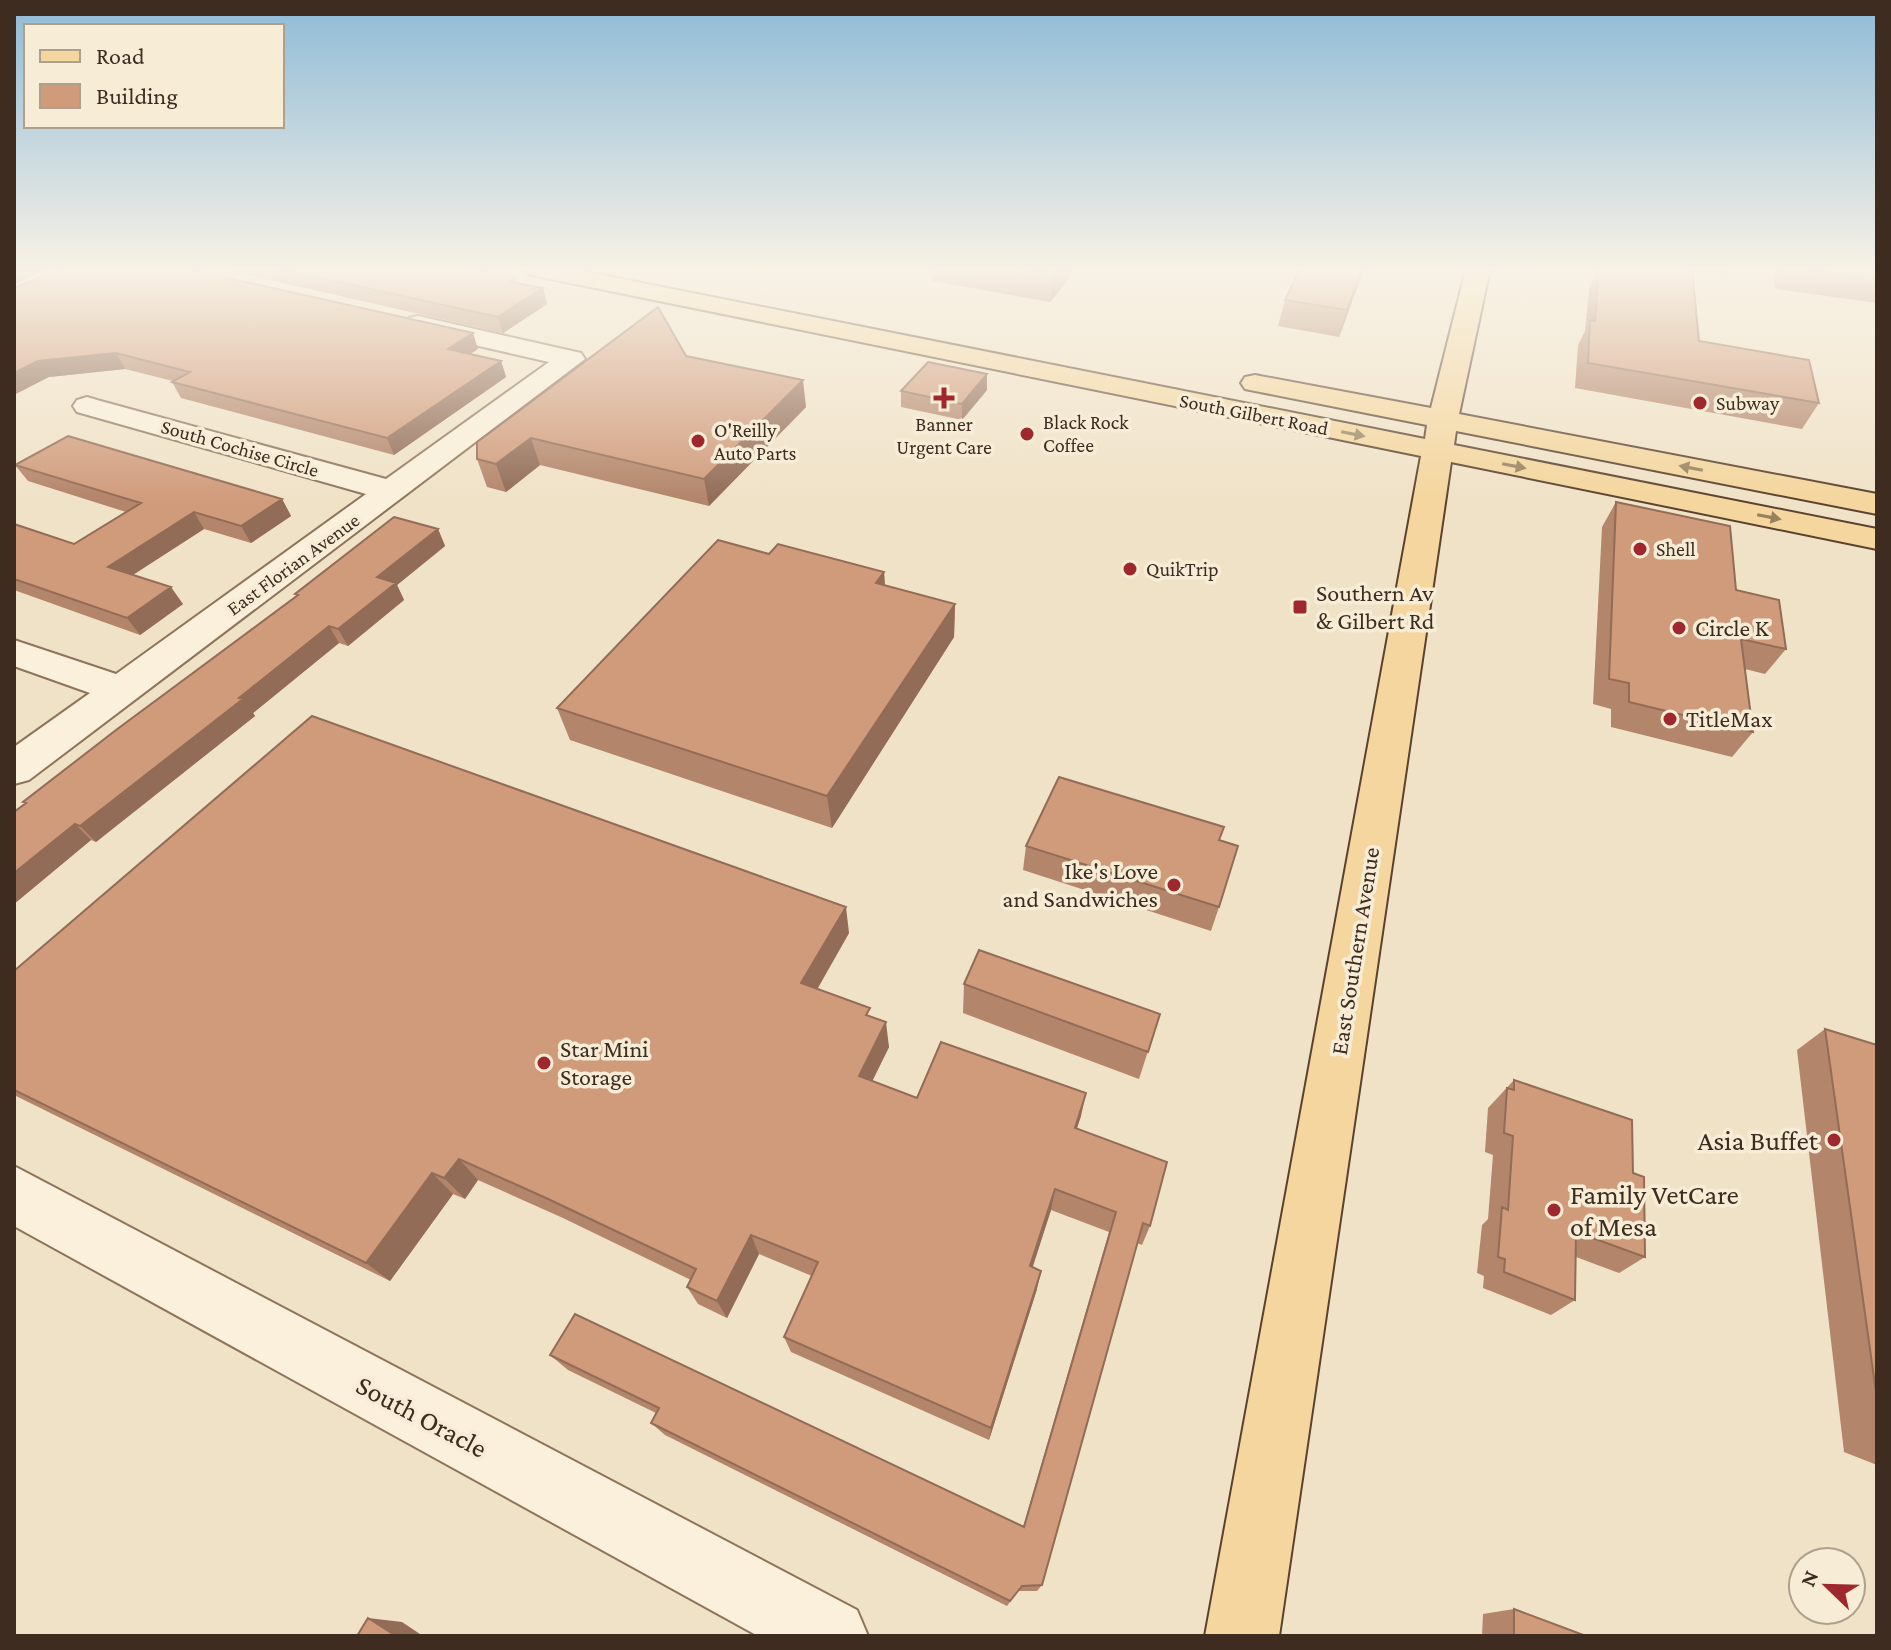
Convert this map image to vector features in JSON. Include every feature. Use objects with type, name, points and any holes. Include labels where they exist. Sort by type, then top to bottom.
[{"type":"main road","name":"South Gilbert Road","points":[[990,346],[1440,435],[1877,504]]},
{"type":"main road","name":"East Southern Avenue","points":[[1242,1636],[1440,435],[1460,346]]},
{"type":"main road","name":"South Gilbert Road","points":[[1227,378],[1440,435],[1877,539]]},
{"type":"street","name":"East Florian Avenue","points":[[14,769],[571,359],[513,346]]},
{"type":"street","name":"South Cochise Circle","points":[[87,406],[392,491]]},
{"type":"street","points":[[14,652],[122,690]]},
{"type":"street","name":"South Oracle","points":[[14,1195],[831,1636]]},
{"type":"building","points":[[14,346],[453,346],[448,349],[501,361],[387,438],[172,382],[190,372],[116,353],[38,361],[14,373]]},
{"type":"building","points":[[606,346],[680,346],[686,356],[803,380],[704,479],[531,438],[496,464],[477,459],[477,442]]},
{"type":"building","points":[[1589,346],[1728,346],[1809,360],[1819,403],[1588,363]]},
{"type":"building","points":[[928,362],[987,374],[962,404],[901,391]]},
{"type":"building","points":[[68,436],[282,499],[241,526],[194,512],[108,567],[171,587],[127,618],[14,579],[14,524],[74,544],[141,503],[15,465]]},
{"type":"building","points":[[1616,502],[1730,526],[1736,590],[1779,600],[1786,649],[1741,639],[1753,732],[1629,702],[1629,683],[1609,679]]},
{"type":"building","points":[[394,517],[438,529],[377,577],[396,583],[338,629],[329,626],[239,698],[243,699],[80,826],[75,824],[14,873],[14,812],[26,803],[23,802],[298,595],[295,594]]},
{"type":"building","points":[[718,540],[769,554],[778,544],[884,572],[876,583],[955,604],[827,796],[557,708]]},
{"type":"building","points":[[312,716],[846,907],[801,983],[870,1008],[866,1015],[886,1022],[859,1076],[917,1098],[941,1042],[1086,1093],[1075,1128],[1167,1162],[1150,1226],[1143,1223],[1042,1585],[1022,1586],[1010,1601],[651,1423],[659,1408],[550,1355],[575,1314],[1024,1527],[1116,1212],[1055,1189],[1030,1266],[1041,1271],[991,1428],[784,1337],[818,1262],[751,1235],[717,1301],[687,1287],[696,1269],[459,1159],[444,1178],[432,1173],[366,1263],[14,1090],[14,971]]},
{"type":"building","points":[[1059,777],[1224,827],[1219,840],[1238,846],[1219,907],[1026,846]]},
{"type":"building","points":[[979,950],[1160,1014],[1148,1052],[964,984]]},
{"type":"building","points":[[1825,1029],[1877,1045],[1877,1399]]},
{"type":"building","name":"Family VetCare of Mesa","points":[[1514,1080],[1632,1120],[1633,1173],[1644,1177],[1645,1257],[1576,1232],[1575,1300],[1504,1272],[1505,1259],[1498,1257],[1502,1207],[1508,1210],[1513,1136],[1504,1133],[1507,1088],[1514,1090]]},
{"type":"building","points":[[1514,1609],[1586,1636],[1514,1636]]},
{"type":"building","points":[[368,1618],[396,1636],[357,1636]]},
{"type":"place","name":"Banner Urgent Care","points":[[944,398]]},
{"type":"place","name":"Subway","points":[[1700,403]]},
{"type":"place","name":"Black Rock Coffee","points":[[1027,434]]},
{"type":"place","name":"O'Reilly Auto Parts","points":[[698,441]]},
{"type":"place","name":"Shell","points":[[1640,549]]},
{"type":"place","name":"QuikTrip","points":[[1130,569]]},
{"type":"place","name":"Southern Av & Gilbert Rd","points":[[1300,607]]},
{"type":"place","name":"Circle K","points":[[1679,628]]},
{"type":"place","name":"TitleMax","points":[[1670,719]]},
{"type":"place","name":"Ike's Love and Sandwiches","points":[[1174,885]]},
{"type":"place","name":"Star Mini Storage","points":[[544,1063]]},
{"type":"place","name":"Asia Buffet","points":[[1834,1140]]},
{"type":"place","name":"Family VetCare of Mesa","points":[[1554,1210]]}]
